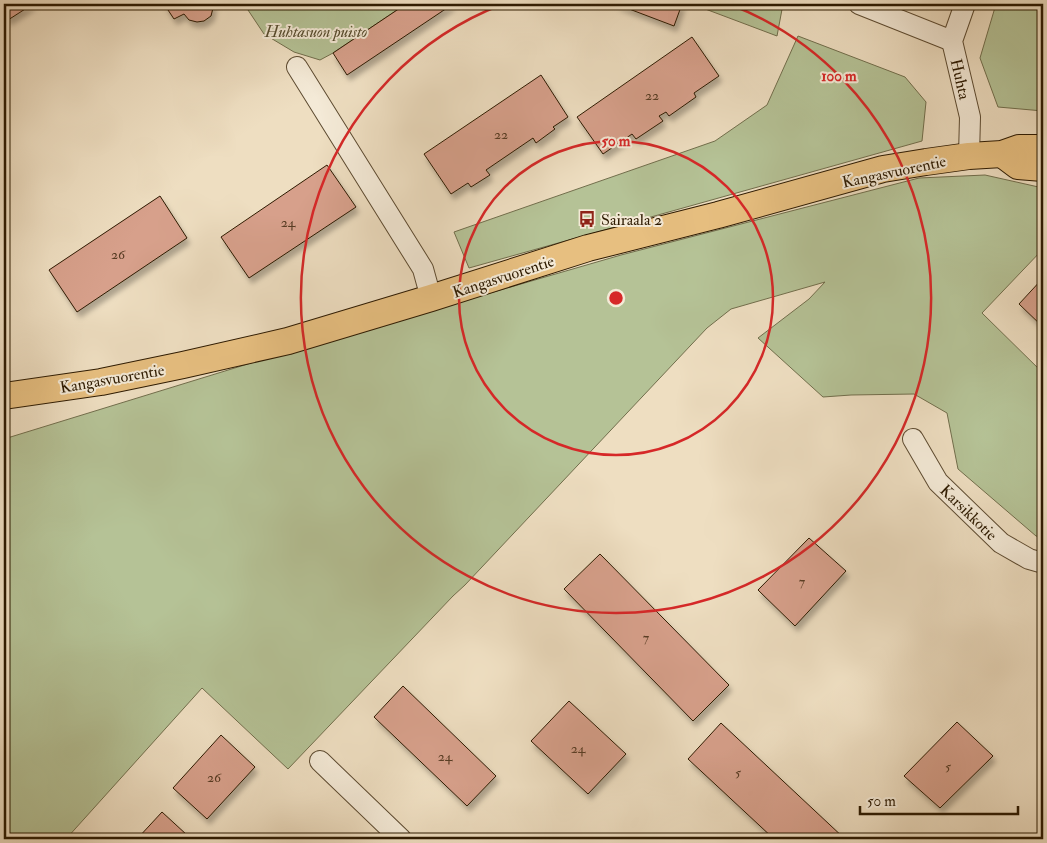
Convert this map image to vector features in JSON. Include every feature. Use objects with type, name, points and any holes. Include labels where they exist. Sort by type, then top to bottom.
[{"type":"main road","name":"Kangasvuorentie","points":[[4,396],[101,382],[288,341],[588,248],[718,215],[883,169],[969,156],[1002,154],[1019,148],[1043,148]]},
{"type":"main road","points":[[1002,154],[1018,166],[1043,168]]},
{"type":"street","points":[[859,4],[952,41]]},
{"type":"street","name":"Huhta","points":[[965,4],[952,41],[970,117],[969,156]]},
{"type":"street","points":[[297,67],[423,269],[431,298]]},
{"type":"street","name":"Karsikkotie","points":[[913,439],[938,482],[1001,543],[1029,559],[1043,563]]},
{"type":"street","points":[[320,761],[401,839]]},
{"type":"green space","name":"Huhtasuon puisto","points":[[244,4],[406,4],[320,60],[294,52],[264,34]]},
{"type":"green space","points":[[692,4],[783,4],[777,36]]},
{"type":"green space","points":[[996,4],[1043,4],[1043,111],[998,107],[980,58]]},
{"type":"green space","points":[[798,36],[905,77],[926,102],[922,141],[469,268],[454,232],[715,141],[767,105]]},
{"type":"green space","points":[[985,175],[1043,188],[1043,249],[982,313],[1043,373],[1043,538],[1036,536],[958,469],[947,413],[914,394],[823,397],[758,338],[809,299],[825,282],[731,309],[707,328],[465,585],[288,769],[202,688],[66,839],[4,839],[4,439],[290,351],[621,255],[919,178]]},
{"type":"building","points":[[4,4],[33,4],[8,20],[4,14]]},
{"type":"building","points":[[164,4],[214,4],[211,16],[204,21],[197,22],[189,20],[184,14],[174,19]]},
{"type":"building","points":[[406,4],[453,4],[347,75],[333,53]]},
{"type":"building","points":[[616,4],[682,4],[674,26]]},
{"type":"building","points":[[692,37],[719,76],[694,93],[696,97],[669,116],[666,112],[659,116],[663,121],[636,139],[632,134],[603,154],[577,117]]},
{"type":"building","points":[[541,75],[568,117],[553,127],[555,129],[536,143],[533,138],[486,170],[490,175],[471,187],[468,183],[451,194],[424,154]]},
{"type":"building","points":[[327,165],[356,207],[249,278],[221,237]]},
{"type":"building","points":[[160,196],[187,238],[77,312],[49,270]]},
{"type":"building","points":[[1043,278],[1043,327],[1019,304]]},
{"type":"building","points":[[809,538],[846,571],[795,626],[758,590]]},
{"type":"building","points":[[600,554],[729,685],[693,721],[564,589]]},
{"type":"building","points":[[403,686],[496,776],[467,806],[374,717]]},
{"type":"building","points":[[569,701],[626,754],[588,794],[531,741]]},
{"type":"building","points":[[957,722],[993,756],[940,808],[904,776]]},
{"type":"building","points":[[721,723],[845,839],[774,839],[688,759]]},
{"type":"building","points":[[221,735],[255,767],[207,819],[173,788]]},
{"type":"building","points":[[162,812],[187,835],[183,839],[137,839]]},
{"type":"place","name":"Sairaala 2","points":[[587,219]]}]
